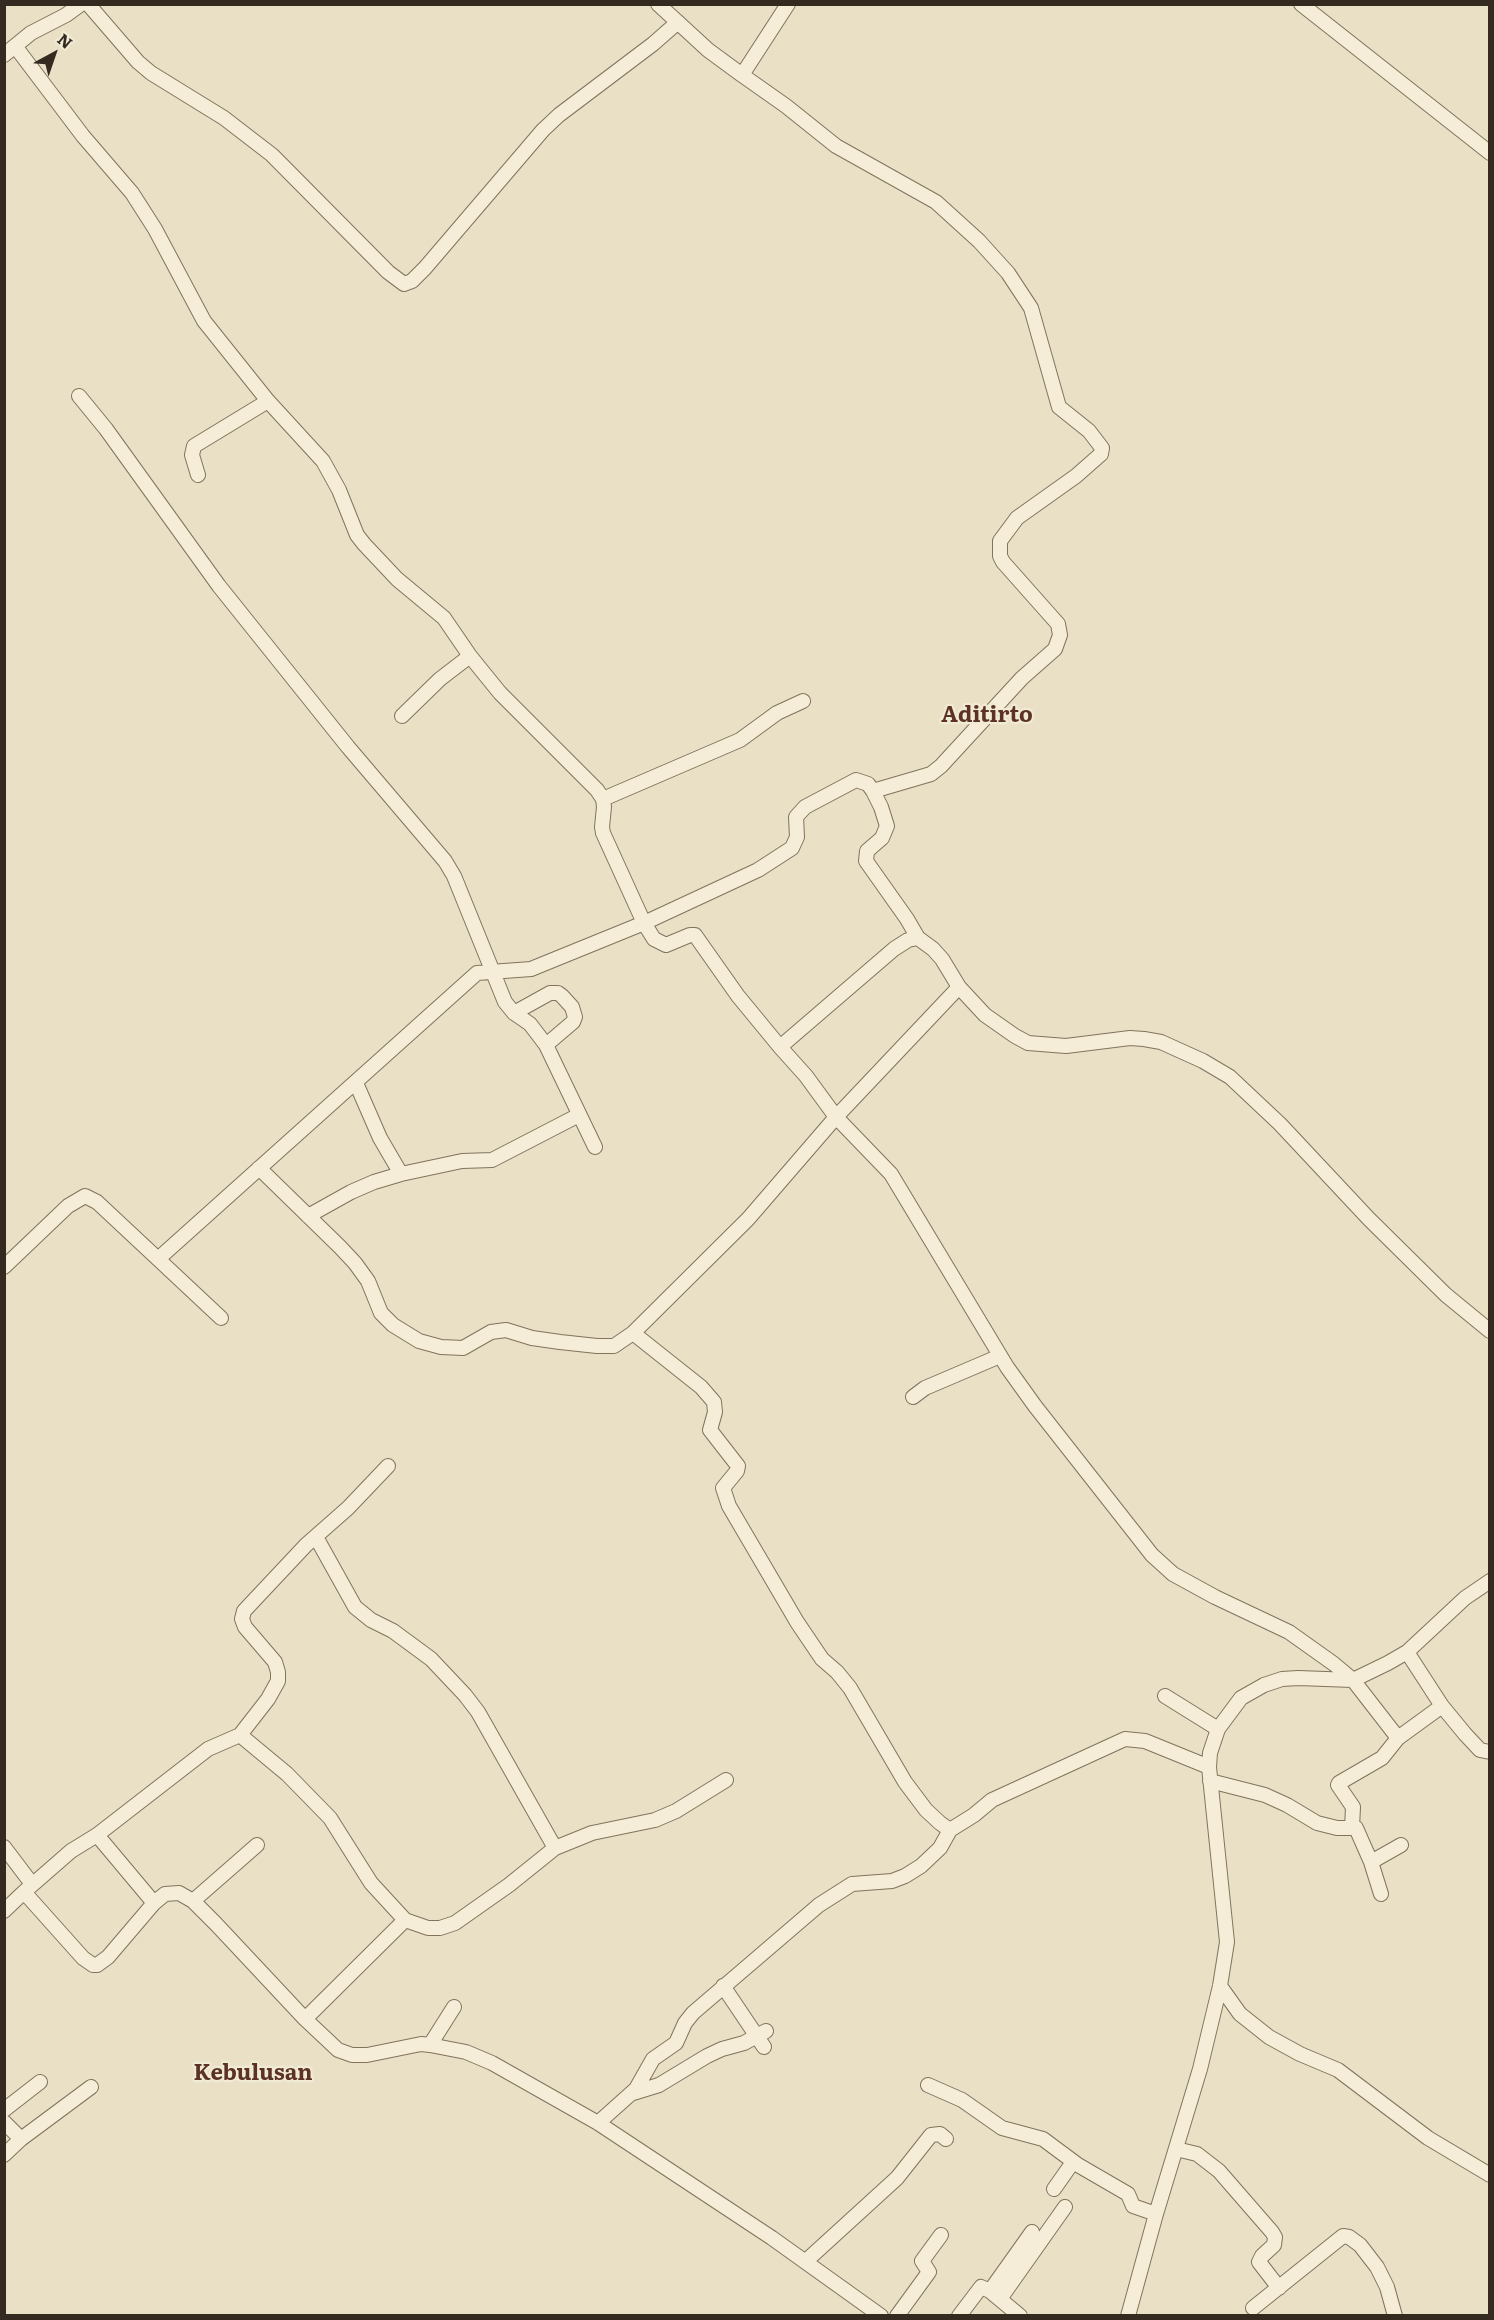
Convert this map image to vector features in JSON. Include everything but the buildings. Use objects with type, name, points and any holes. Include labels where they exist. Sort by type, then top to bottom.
[{"type":"street","points":[[81,4],[66,15],[31,33],[10,50],[132,193],[155,230],[204,321],[268,401],[323,461],[339,490],[357,535],[364,544],[397,579],[444,618],[470,656],[511,705],[581,773],[603,799],[603,833],[644,923],[654,939],[662,945],[690,935],[699,939],[738,996],[806,1076],[836,1117],[884,1165],[902,1189],[1000,1356],[1035,1406],[1164,1568],[1215,1597],[1289,1632],[1353,1680],[1398,1738]]},
{"type":"street","points":[[88,4],[138,62],[151,73],[224,118],[272,155],[388,272],[404,284],[412,281],[424,268],[543,130],[678,22]]},
{"type":"street","points":[[658,4],[708,50],[786,106],[836,146],[936,202],[979,241],[1008,273],[1032,309],[1059,406],[1065,414],[1089,431],[1102,448],[1101,454],[1076,476],[1017,518],[1000,541],[1000,556],[1003,562],[1058,624],[1060,635],[1055,649],[1022,678],[931,774],[873,791]]},
{"type":"street","points":[[742,75],[788,4]]},
{"type":"street","points":[[1301,4],[1490,153]]},
{"type":"street","points":[[79,396],[106,429],[226,594],[348,747],[445,861],[454,876],[505,1002],[514,1013],[525,1019],[546,1045],[595,1147]]},
{"type":"street","points":[[198,475],[193,458],[193,447],[268,401]]},
{"type":"street","points":[[402,716],[440,679],[470,656]]},
{"type":"street","points":[[603,799],[740,740],[777,713],[803,701]]},
{"type":"street","points":[[158,1259],[477,973],[531,969],[644,923],[758,870],[787,852],[796,843],[796,817],[799,811],[815,800],[856,780],[868,784],[873,791],[887,826],[882,838],[867,851],[866,861],[918,938],[942,959],[959,987],[985,1015],[1029,1043],[1066,1046],[1130,1038],[1144,1039],[1178,1049],[1230,1077],[1280,1124],[1376,1227],[1446,1294],[1490,1331]]},
{"type":"street","points":[[780,1047],[894,949],[908,940],[918,938]]},
{"type":"street","points":[[259,1168],[355,1263],[368,1281],[381,1313],[393,1325],[419,1341],[441,1347],[463,1348],[491,1332],[506,1330],[532,1338],[597,1347],[614,1346],[633,1333],[748,1219],[836,1117],[959,987]]},
{"type":"street","points":[[514,1013],[550,993],[558,993],[562,996],[572,1007],[575,1017],[573,1022],[546,1045]]},
{"type":"street","points":[[356,1083],[380,1138],[401,1174]]},
{"type":"street","points":[[308,1216],[374,1182],[462,1161],[492,1160],[579,1115]]},
{"type":"street","points":[[4,1266],[68,1206],[85,1196],[97,1202],[221,1318]]},
{"type":"street","points":[[633,1333],[701,1387],[714,1402],[715,1412],[710,1430],[738,1466],[737,1472],[723,1488],[729,1506],[796,1622],[822,1659],[850,1688],[905,1782],[932,1816],[950,1830]]},
{"type":"street","points":[[913,1397],[925,1388],[1000,1356]]},
{"type":"street","points":[[4,1911],[71,1851],[97,1835],[208,1749],[240,1734],[268,1699],[278,1681],[275,1662],[245,1627],[242,1619],[244,1611],[388,1466]]},
{"type":"street","points":[[316,1537],[355,1607],[431,1659],[465,1695],[478,1712],[555,1848]]},
{"type":"street","points":[[1128,2316],[1200,2069],[1220,1986],[1227,1942],[1210,1774],[1210,1753],[1218,1729],[1241,1698],[1264,1684],[1298,1678],[1353,1680],[1407,1652],[1465,1598],[1490,1581]]},
{"type":"street","points":[[1407,1652],[1442,1706],[1474,1745],[1485,1752],[1490,1752]]},
{"type":"street","points":[[1165,1696],[1218,1729]]},
{"type":"street","points":[[1353,1828],[1353,1807],[1338,1785],[1382,1758],[1398,1738],[1442,1706]]},
{"type":"street","points":[[240,1734],[287,1774],[330,1818],[371,1883],[405,1920],[428,1928],[440,1928],[460,1920],[510,1885],[555,1848],[592,1833],[655,1820],[676,1812],[726,1780]]},
{"type":"street","points":[[598,2123],[631,2094],[642,2081],[653,2059],[679,2040],[690,2016],[819,1905],[844,1887],[852,1884],[892,1881],[921,1866],[940,1848],[950,1830],[992,1800],[1125,1739],[1145,1742],[1210,1774],[1265,1795],[1323,1825],[1353,1828],[1359,1831],[1381,1894]]},
{"type":"street","points":[[97,1835],[154,1903]]},
{"type":"street","points":[[193,1902],[257,1845]]},
{"type":"street","points":[[1371,1862],[1401,1845]]},
{"type":"street","points":[[4,1847],[28,1888],[83,1958],[93,1965],[97,1965],[108,1957],[154,1903],[165,1894],[174,1892],[193,1902],[236,1943],[328,2043],[352,2055],[367,2055],[421,2044],[430,2045],[466,2052],[492,2063],[598,2123],[806,2261],[881,2316]]},
{"type":"street","points":[[305,2019],[405,1920]]},
{"type":"street","points":[[631,2094],[659,2085],[714,2053],[762,2038],[723,1986]]},
{"type":"street","points":[[1220,1986],[1240,2014],[1269,2037],[1300,2054],[1338,2070],[1428,2138],[1490,2175]]},
{"type":"street","points":[[430,2045],[454,2007]]},
{"type":"street","points":[[4,2110],[40,2082]]},
{"type":"street","points":[[928,2085],[962,2100],[1002,2128],[1043,2139],[1073,2162],[1128,2194],[1131,2204],[1137,2208],[1156,2214]]},
{"type":"street","points":[[4,2155],[21,2139],[91,2087]]},
{"type":"street","points":[[4,2122],[21,2139]]},
{"type":"street","points":[[806,2261],[897,2178],[931,2135],[939,2134],[946,2139]]},
{"type":"street","points":[[1176,2149],[1197,2154],[1219,2171],[1272,2232],[1275,2237],[1274,2245],[1259,2262],[1279,2288]]},
{"type":"street","points":[[1054,2189],[1073,2162]]},
{"type":"street","points":[[995,2295],[1065,2207]]},
{"type":"street","points":[[995,2295],[1032,2232]]},
{"type":"street","points":[[897,2316],[929,2272],[922,2261],[941,2235]]},
{"type":"street","points":[[1253,2308],[1340,2238],[1349,2237],[1360,2245],[1377,2266],[1388,2287],[1395,2316]]},
{"type":"street","points":[[960,2316],[981,2287],[995,2295],[1020,2316]]},
{"type":"district","name":"Aditirto","points":[[987,716]]},
{"type":"district","name":"Kebulusan","points":[[253,2074]]}]
